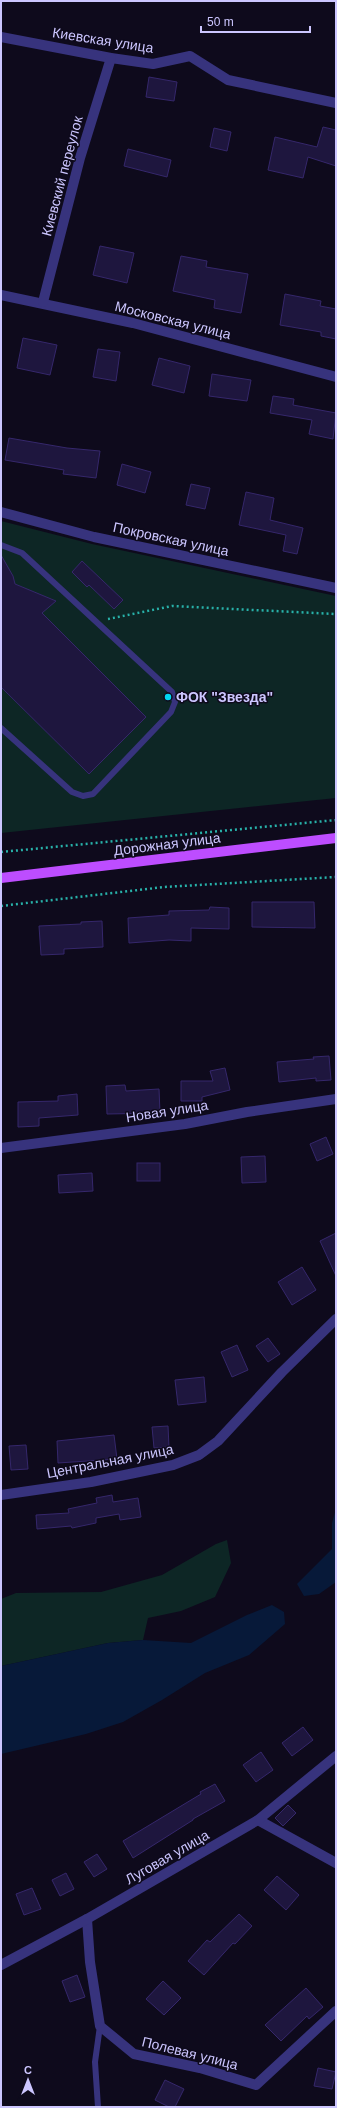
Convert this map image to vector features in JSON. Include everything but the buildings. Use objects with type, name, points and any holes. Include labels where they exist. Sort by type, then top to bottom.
[{"type":"main road","name":"Дорожная улица","points":[[1,878],[336,838]]},
{"type":"street","name":"Киевская улица","points":[[1,37],[111,58],[153,64],[190,56],[228,80],[336,103]]},
{"type":"street","name":"Киевский переулок","points":[[43,302],[80,158],[111,58]]},
{"type":"street","name":"Московская улица","points":[[1,295],[43,302],[133,323],[336,377]]},
{"type":"street","name":"Покровская улица","points":[[1,512],[94,537],[336,588]]},
{"type":"street","name":"Новая улица","points":[[1,1148],[185,1124],[247,1112],[336,1100]]},
{"type":"street","name":"Центральная улица","points":[[1,1495],[91,1482],[174,1465],[199,1455],[218,1441],[282,1372],[336,1319]]},
{"type":"street","name":"Луговая улица","points":[[1,1965],[87,1919],[258,1820],[336,1756]]},
{"type":"street","points":[[258,1820],[336,1863]]},
{"type":"street","points":[[87,1919],[90,1962],[100,2026]]},
{"type":"street","name":"Полевая улица","points":[[100,2026],[134,2054],[200,2068],[256,2085],[336,2011]]},
{"type":"lane","points":[[1,544],[22,553],[172,692],[174,702],[171,712],[93,794],[83,796],[72,792],[1,728]]},
{"type":"lane","points":[[98,2107],[95,2062],[100,2026]]},
{"type":"path","points":[[95,621],[172,606],[336,614]]},
{"type":"path","points":[[1,852],[336,820]]},
{"type":"path","points":[[1,906],[164,887],[336,877]]},
{"type":"green space","name":"ФОК \"Звезда\"","points":[[1,521],[92,544],[336,596],[336,798],[1,833]]},
{"type":"green space","points":[[227,1540],[231,1563],[215,1597],[181,1611],[148,1618],[143,1640],[108,1643],[1,1666],[1,1599],[16,1593],[101,1592],[162,1575],[216,1544]]},
{"type":"water","points":[[336,1509],[336,1582],[319,1594],[304,1596],[297,1584],[332,1549],[332,1523]]},
{"type":"water","points":[[272,1605],[284,1612],[285,1624],[249,1655],[205,1673],[123,1722],[86,1734],[1,1754],[1,1666],[108,1643],[143,1640],[191,1643],[247,1615]]},
{"type":"place","name":"ФОК \"Звезда\"","points":[[168,697]]}]
